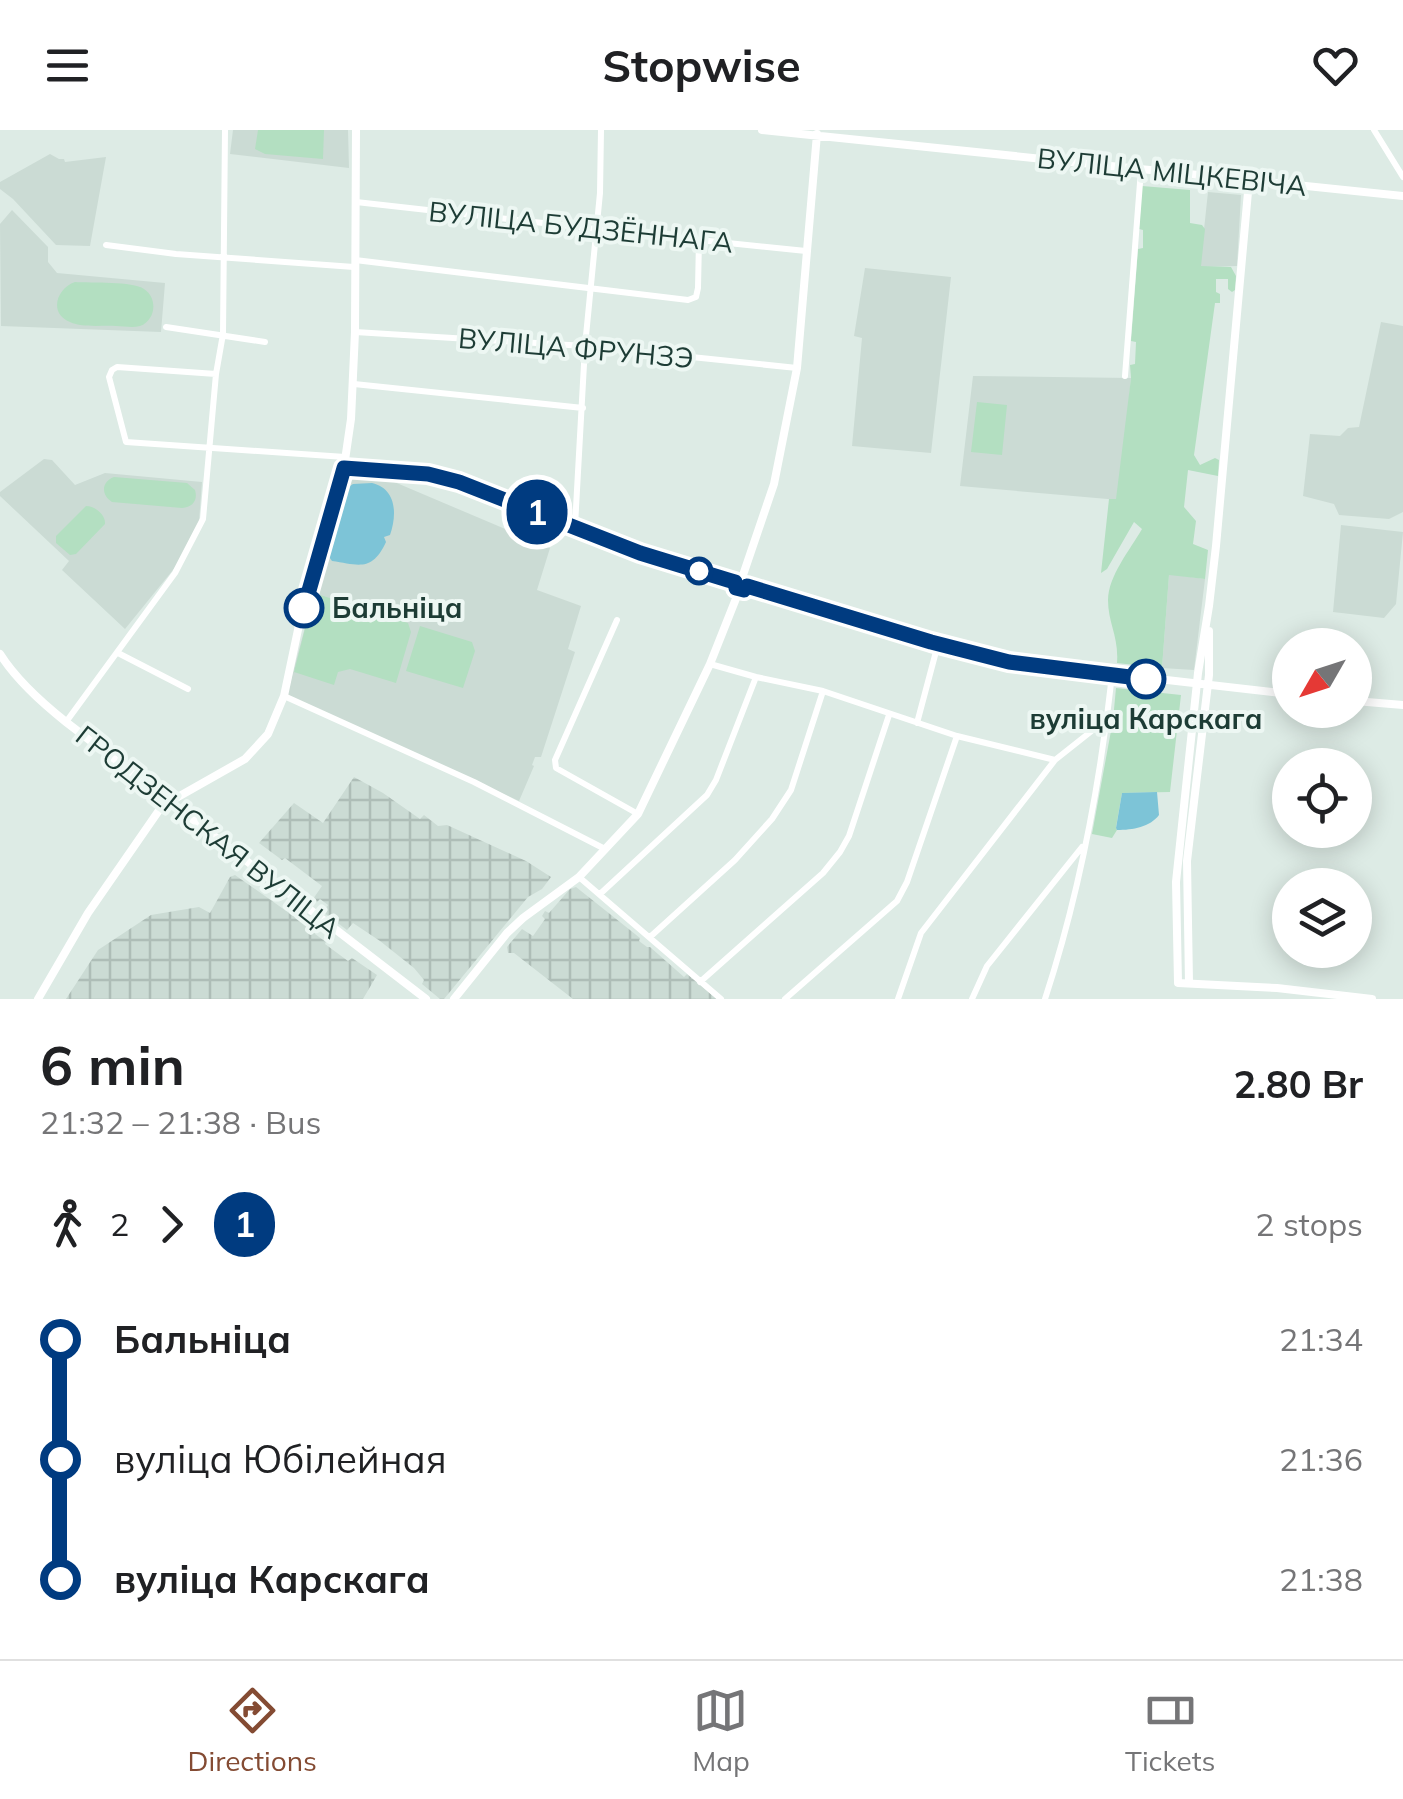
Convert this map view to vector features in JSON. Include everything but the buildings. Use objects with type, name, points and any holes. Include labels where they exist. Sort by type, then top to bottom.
[{"type":"street","points":[[66,722],[175,573],[203,520],[223,334],[225,130]]},
{"type":"street","points":[[38,999],[88,913],[150,820],[168,801],[244,759],[268,734],[284,696],[299,625],[344,462],[351,419],[356,130]]},
{"type":"street","points":[[575,526],[602,130]]},
{"type":"street","name":"ВУЛІЦА МІЦКЕВІЧА","points":[[762,130],[1403,196]]},
{"type":"street","points":[[1374,130],[1403,176]]},
{"type":"street","points":[[454,999],[507,933],[579,877],[638,814],[710,664],[774,484],[798,368],[816,134]]},
{"type":"street","points":[[1125,376],[1141,170]]},
{"type":"street","points":[[1189,984],[1187,860],[1208,685],[1210,606],[1248,180]]},
{"type":"street","name":"ВУЛІЦА БУДЗЁННАГА","points":[[356,202],[628,235],[806,251]]},
{"type":"street","points":[[106,246],[354,264],[688,300],[696,296],[698,288],[699,240]]},
{"type":"street","points":[[166,327],[265,342]]},
{"type":"street","name":"ВУЛІЦА ФРУНЗЭ","points":[[354,332],[585,346],[798,368]]},
{"type":"street","points":[[216,374],[117,367],[112,370],[109,377],[126,442],[210,446],[428,474],[459,482],[640,553],[938,644],[1009,662],[1272,692]]},
{"type":"street","points":[[354,384],[583,408]]},
{"type":"street","points":[[1210,606],[1197,684],[1176,882],[1178,983],[1277,988],[1372,999]]},
{"type":"street","points":[[617,620],[555,760],[556,768],[638,814]]},
{"type":"street","points":[[917,723],[938,644]]},
{"type":"street","points":[[118,653],[188,689]]},
{"type":"street","name":"ГРОДЗЕНСКАЯ ВУЛІЦА","points":[[0,654],[7,666],[66,722],[426,999]]},
{"type":"street","points":[[710,664],[756,678],[824,691],[957,736],[1056,760]]},
{"type":"street","points":[[1045,999],[1060,954],[1085,844],[1112,675]]},
{"type":"street","points":[[600,894],[707,794],[756,678]]},
{"type":"street","points":[[650,937],[735,860],[772,819],[791,790],[824,691]]},
{"type":"street","points":[[284,696],[537,812],[606,850]]},
{"type":"street","points":[[1372,702],[1403,706]]},
{"type":"street","points":[[700,982],[823,873],[840,852],[889,714]]},
{"type":"street","points":[[898,999],[920,933],[1056,760],[1108,718]]},
{"type":"street","points":[[785,999],[898,901],[957,736]]},
{"type":"street","points":[[972,999],[987,966],[1085,844]]},
{"type":"street","points":[[579,877],[721,999]]},
{"type":"shaded area","points":[[233,130],[348,130],[349,168],[230,154]]},
{"type":"shaded area","points":[[50,154],[65,162],[106,157],[90,246],[56,245],[0,189],[0,182]]},
{"type":"shaded area","points":[[1208,192],[1241,195],[1237,266],[1200,267]]},
{"type":"shaded area","points":[[12,210],[48,247],[48,262],[57,273],[165,283],[161,332],[1,326],[0,224]]},
{"type":"shaded area","points":[[865,268],[951,277],[931,453],[852,446],[862,338],[854,336]]},
{"type":"shaded area","points":[[1381,322],[1403,326],[1403,512],[1389,519],[1339,515],[1334,504],[1303,496],[1310,434],[1340,436],[1348,428],[1359,427]]},
{"type":"shaded area","points":[[973,376],[1131,378],[1119,500],[960,486]]},
{"type":"shaded area","points":[[44,459],[52,460],[75,485],[105,473],[202,482],[199,522],[177,565],[125,629],[62,570],[69,561],[0,496],[0,492]]},
{"type":"shaded area","points":[[348,477],[392,481],[550,548],[537,590],[581,606],[568,649],[575,652],[541,757],[535,757],[519,801],[287,695]]},
{"type":"shaded area","points":[[1341,525],[1403,532],[1396,604],[1384,618],[1333,612]]},
{"type":"shaded area","points":[[1169,574],[1205,579],[1194,670],[1162,668]]},
{"type":"shaded area","points":[[354,777],[420,819],[424,815],[438,826],[447,825],[526,861],[551,877],[542,889],[528,897],[444,999],[422,984],[424,980],[414,968],[380,941],[353,923],[347,930],[323,912],[328,905],[313,899],[322,886],[259,843],[294,803],[323,823]]},
{"type":"shaded area","points":[[235,875],[316,932],[348,961],[352,958],[377,975],[363,999],[66,999],[98,950],[151,915],[199,907],[210,913],[230,877]]},
{"type":"shaded area","points":[[576,887],[684,977],[687,974],[717,999],[573,999],[514,953],[508,953],[507,947],[522,929],[533,936],[545,919],[545,911],[549,913]]},
{"type":"green space","points":[[258,130],[324,130],[323,159],[265,154],[255,149]]},
{"type":"green space","points":[[1142,186],[1190,190],[1190,223],[1205,229],[1201,266],[1231,267],[1236,276],[1232,292],[1228,279],[1216,279],[1220,303],[1215,303],[1194,455],[1200,465],[1219,460],[1218,476],[1188,470],[1184,507],[1196,521],[1193,544],[1208,550],[1205,579],[1169,575],[1162,668],[1117,663],[1109,591],[1142,529],[1134,522],[1101,573],[1109,499],[1116,499],[1130,365],[1135,364],[1136,342],[1131,341],[1138,249],[1143,248],[1143,230],[1139,229]]},
{"type":"green space","points":[[75,282],[139,286],[152,298],[152,314],[137,327],[70,322],[57,307],[60,295]]},
{"type":"green space","points":[[977,402],[1007,405],[1002,455],[971,452]]},
{"type":"green space","points":[[114,477],[187,483],[195,490],[195,500],[182,508],[112,502],[104,489]]},
{"type":"green space","points":[[86,506],[99,512],[105,524],[76,554],[70,555],[56,543],[56,536]]},
{"type":"green space","points":[[314,593],[408,623],[411,632],[396,683],[350,669],[338,672],[334,685],[294,672]]},
{"type":"green space","points":[[420,626],[472,642],[475,651],[463,688],[406,671]]},
{"type":"green space","points":[[1116,688],[1181,695],[1170,792],[1122,793],[1117,830],[1112,838],[1092,834]]},
{"type":"water","points":[[372,483],[391,497],[394,519],[390,535],[384,537],[381,552],[370,562],[357,565],[332,561],[327,554],[347,488]]},
{"type":"water","points":[[1157,792],[1159,815],[1155,819],[1141,827],[1117,830],[1122,793]]},
{"type":"bus line","name":"1","points":[[304,608],[344,468],[428,474],[459,482],[640,553],[735,582],[739,590],[747,586],[1009,662],[1146,679]]},
{"type":"place","name":"Бальніца","points":[[304,608]]},
{"type":"place","name":"вуліца Карскага","points":[[1146,679]]}]
